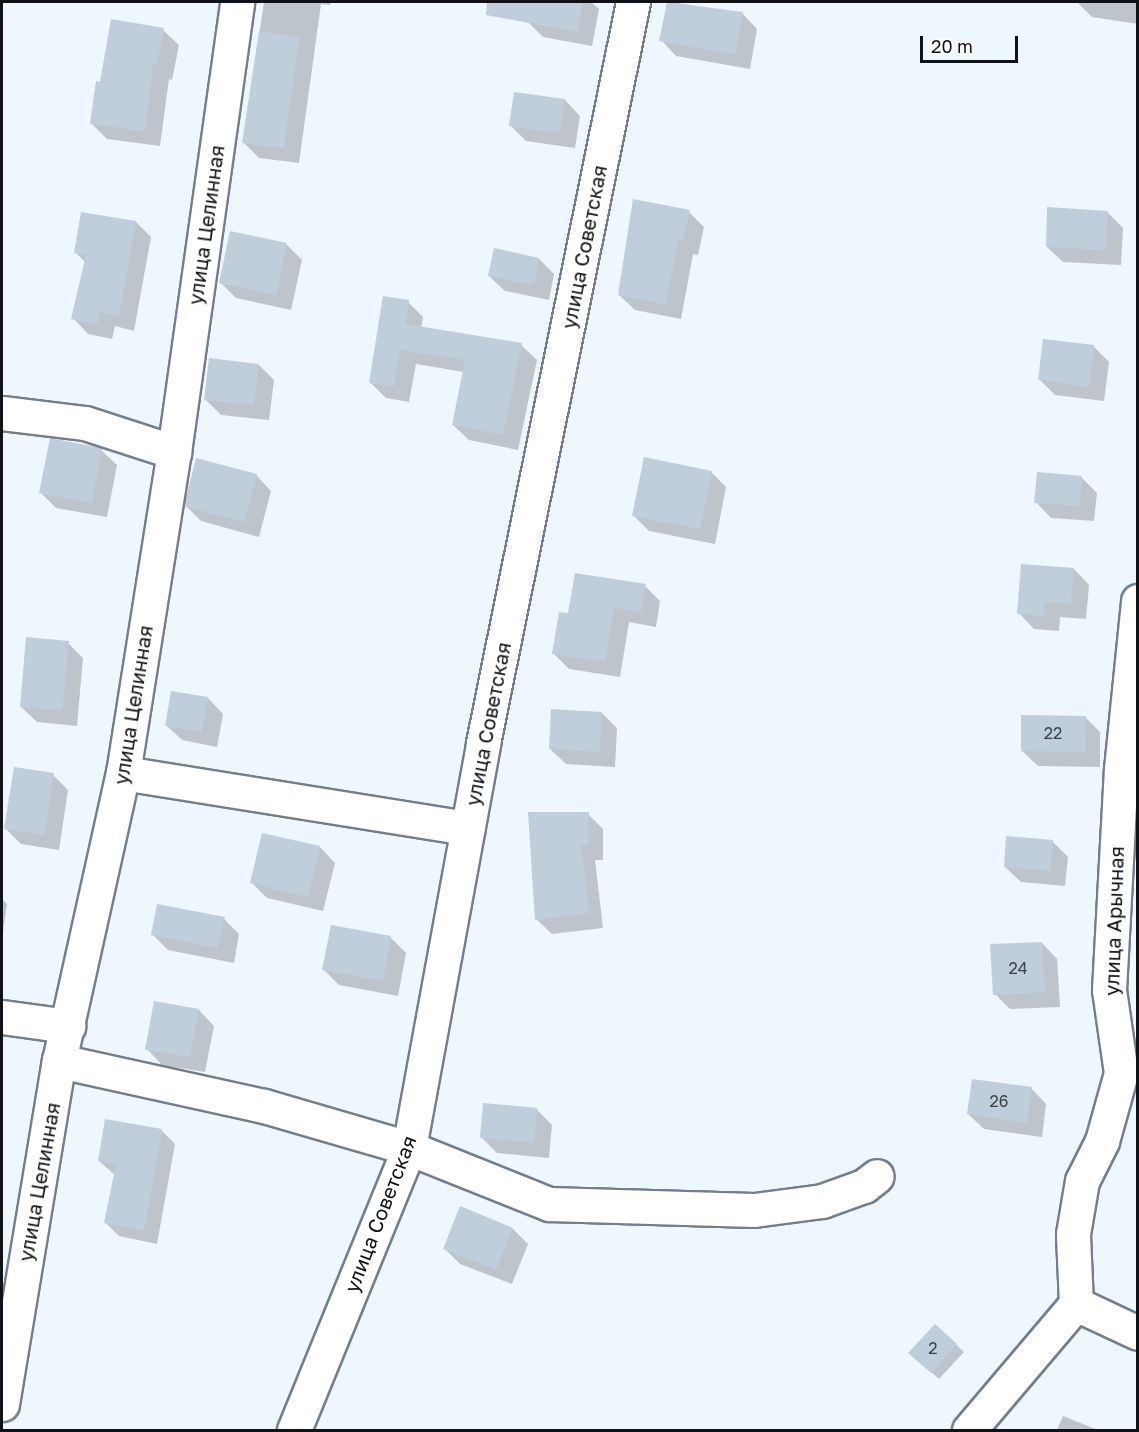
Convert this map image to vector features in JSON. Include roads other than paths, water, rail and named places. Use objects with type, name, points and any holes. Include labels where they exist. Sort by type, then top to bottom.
[{"type":"street","name":"улица Целинная","points":[[2,1404],[6,1351],[59,1061],[123,773],[174,452],[237,2]]},
{"type":"street","name":"улица Советская","points":[[294,1431],[409,1148],[468,828],[633,2]]},
{"type":"street","points":[[2,413],[85,423],[174,452]]},
{"type":"street","name":"улица Арычная","points":[[1076,1304],[1073,1234],[1082,1181],[1102,1141],[1121,1073],[1109,990],[1117,840],[1137,601]]},
{"type":"street","points":[[123,773],[468,828]]},
{"type":"street","points":[[1117,840],[1137,866]]},
{"type":"street","points":[[2,1017],[68,1026]]},
{"type":"street","points":[[59,1061],[264,1106],[409,1148],[549,1204],[754,1210],[822,1201],[864,1186],[878,1176]]},
{"type":"street","points":[[969,1431],[1076,1304],[1137,1333]]}]
